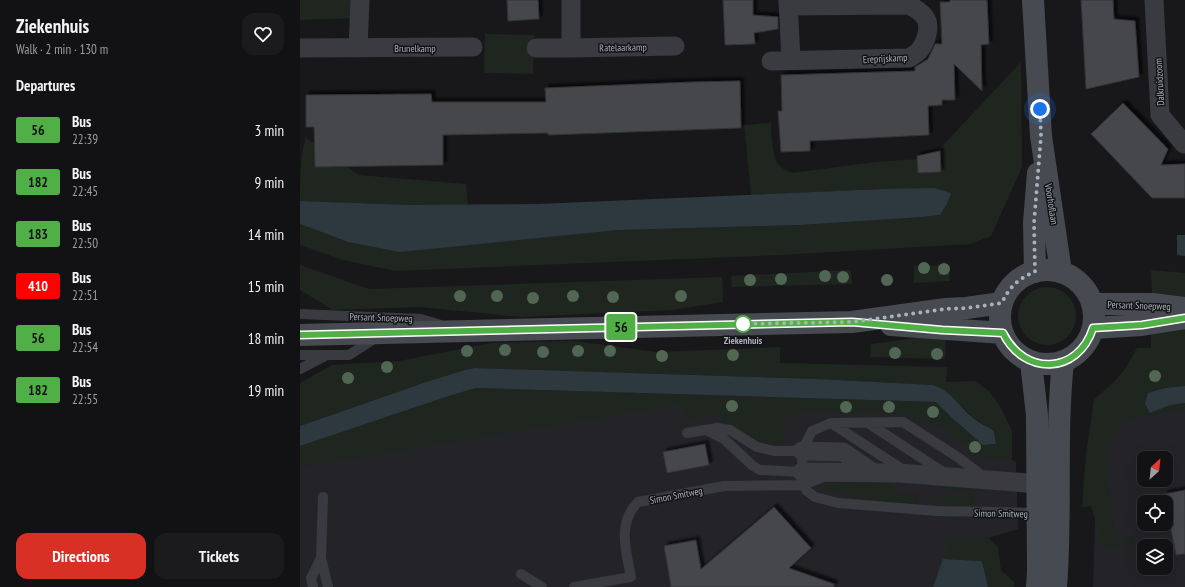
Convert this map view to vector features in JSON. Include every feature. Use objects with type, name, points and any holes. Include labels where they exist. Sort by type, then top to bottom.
[{"type":"main road","name":"Voorhoflaan","points":[[1033,0],[1041,136],[1061,272]]},
{"type":"main road","name":"Voorhoflaan","points":[[1035,272],[1034,223],[1041,136]]},
{"type":"main road","points":[[1035,272],[1061,272],[1081,284],[1088,293],[1092,304],[1094,320],[1090,337],[1079,352],[1063,362],[1047,364],[1031,362],[1013,350],[1003,333],[1000,322],[1002,303],[1006,294],[1018,280],[1035,272]]},
{"type":"main road","name":"Persant Snoepweg","points":[[852,322],[1002,303]]},
{"type":"main road","name":"Persant Snoepweg","points":[[1092,304],[1152,304],[1185,308]]},
{"type":"main road","name":"Persant Snoepweg","points":[[1093,328],[1142,325],[1185,318]]},
{"type":"main road","name":"Persant Snoepweg","points":[[300,334],[852,322],[942,330],[1003,333]]},
{"type":"main road","name":"Simon Smitweg","points":[[1031,362],[1036,409],[1048,485]]},
{"type":"main road","name":"Simon Smitweg","points":[[1056,587],[1048,513],[1048,485],[1063,362]]},
{"type":"main road","name":"Simon Smitweg","points":[[1036,587],[1048,513]]},
{"type":"street","points":[[358,48],[360,0]]},
{"type":"street","points":[[571,0],[571,48]]},
{"type":"street","name":"Ereprijskamp","points":[[772,61],[909,58],[919,51],[925,42],[928,23],[925,16],[919,10],[909,5],[788,3],[791,60]]},
{"type":"street","name":"Dalkruidzoom","points":[[1158,4],[1160,115],[1185,144]]},
{"type":"street","name":"Ratelaarkamp","points":[[536,48],[675,46]]},
{"type":"street","name":"Brunelkamp","points":[[300,48],[472,47]]},
{"type":"street","points":[[802,451],[843,452],[872,472]]},
{"type":"street","name":"Simon Smitweg","points":[[802,478],[834,472],[872,472],[1048,485]]},
{"type":"lane","name":"Persant Snoepweg","points":[[300,314],[420,319],[460,330]]},
{"type":"lane","name":"Persant Snoepweg","points":[[300,355],[349,355],[386,332]]},
{"type":"lane","name":"Persant Snoepweg","points":[[300,368],[328,355]]},
{"type":"lane","points":[[802,478],[802,451],[812,431],[831,423],[903,422],[959,458],[988,480]]},
{"type":"lane","name":"Simon Smitweg","points":[[831,423],[912,475]]},
{"type":"lane","name":"Simon Smitweg","points":[[868,423],[953,478]]},
{"type":"lane","points":[[687,433],[717,428],[730,430],[757,447],[774,451],[802,451]]},
{"type":"lane","name":"Simon Smitweg","points":[[706,430],[724,440],[753,466],[760,470],[802,478]]},
{"type":"lane","name":"Simon Smitweg","points":[[802,478],[807,491],[815,497],[838,503],[937,511],[1048,513]]},
{"type":"lane","name":"Simon Smitweg","points":[[574,587],[631,577],[624,531],[627,517],[632,508],[638,502],[724,486],[802,478]]},
{"type":"lane","points":[[323,498],[321,558],[328,587]]},
{"type":"lane","points":[[313,587],[312,578],[321,558]]},
{"type":"lane","points":[[521,574],[542,587]]},
{"type":"shaded area","points":[[300,0],[357,0],[358,18],[300,20]]},
{"type":"shaded area","points":[[485,34],[534,35],[533,74],[484,73]]},
{"type":"shaded area","points":[[1021,62],[1022,167],[991,236],[971,244],[780,255],[396,271],[343,260],[300,245],[300,224],[348,242],[618,230],[801,225],[940,215],[883,189],[751,195],[744,123],[745,125],[771,123],[776,161],[786,171],[792,173],[875,162],[931,158]]},
{"type":"shaded area","points":[[306,138],[359,175],[466,184],[468,205],[411,205],[300,201],[301,160]]},
{"type":"shaded area","points":[[934,188],[951,193],[947,204],[940,215],[801,225],[618,230],[400,252],[348,242],[300,224],[300,201],[411,205],[538,204]]},
{"type":"shaded area","points":[[1177,235],[1185,235],[1185,256],[1177,255]]},
{"type":"shaded area","points":[[300,265],[369,289],[722,277],[723,302],[673,310],[521,317],[420,307],[333,310],[300,290]]},
{"type":"shaded area","points":[[949,265],[950,281],[914,283],[914,266]]},
{"type":"shaded area","points":[[851,270],[852,284],[732,287],[731,276]]},
{"type":"shaded area","points":[[1151,270],[1185,273],[1185,299],[1152,298]]},
{"type":"shaded area","points":[[1041,287],[1053,287],[1068,295],[1076,310],[1076,322],[1068,337],[1053,345],[1041,345],[1026,337],[1018,322],[1018,310],[1026,295]]},
{"type":"shaded area","points":[[1185,326],[1185,386],[1165,388],[1150,412],[1170,405],[1185,403],[1185,409],[1136,417],[1122,423],[1105,452],[1115,539],[1133,536],[1134,544],[1104,549],[1091,506],[1082,507],[1086,454],[1094,399],[1113,383],[1125,369],[1137,348],[1151,348],[1151,331]]},
{"type":"shaded area","points":[[946,334],[945,359],[870,357],[871,344]]},
{"type":"shaded area","points":[[574,341],[657,352],[780,347],[780,363],[947,367],[946,382],[976,381],[990,392],[1000,406],[1012,431],[1012,459],[985,458],[925,418],[921,426],[906,416],[899,414],[802,412],[791,416],[785,423],[783,444],[761,443],[720,417],[708,415],[684,420],[682,404],[300,467],[300,446],[476,388],[936,402],[983,445],[996,444],[994,431],[974,418],[932,385],[818,379],[474,368],[429,381],[300,426],[300,383],[332,365],[399,361],[491,343]]},
{"type":"shaded area","points":[[1185,367],[1185,587],[1093,587],[1098,431]]},
{"type":"shaded area","points":[[474,368],[818,379],[933,385],[945,391],[972,417],[994,431],[996,444],[983,445],[936,402],[476,388],[300,446],[300,426],[429,381]]},
{"type":"shaded area","points":[[1185,386],[1185,403],[1170,405],[1150,413],[1145,404],[1148,393],[1165,388]]},
{"type":"shaded area","points":[[491,397],[912,409],[1016,462],[1018,529],[951,549],[938,587],[300,587],[300,452]]},
{"type":"shaded area","points":[[847,477],[894,478],[894,492],[918,494],[917,504],[864,500],[822,487],[822,484]]},
{"type":"shaded area","points":[[944,482],[983,484],[983,491],[943,489]]},
{"type":"shaded area","points":[[932,495],[974,497],[973,507],[932,504]]},
{"type":"shaded area","points":[[988,537],[998,547],[1001,570],[1014,582],[1014,587],[988,587],[982,561],[943,559],[950,538]]},
{"type":"shaded area","points":[[943,559],[982,561],[988,587],[933,587]]},
{"type":"building","points":[[507,0],[538,0],[539,19],[508,21]]},
{"type":"building","points":[[723,0],[753,0],[753,15],[778,17],[778,29],[754,33],[755,44],[725,45]]},
{"type":"building","points":[[950,0],[987,0],[989,44],[981,45],[982,91],[954,64],[955,100],[942,100],[942,105],[928,106],[929,135],[810,141],[810,151],[781,152],[778,111],[782,111],[781,75],[915,71],[915,67],[928,59],[935,44],[942,44],[940,2],[950,2]]},
{"type":"building","points":[[1081,0],[1113,0],[1114,19],[1135,21],[1139,77],[1086,89]]},
{"type":"building","points":[[740,81],[741,128],[548,135],[548,133],[443,135],[443,165],[315,167],[314,127],[306,127],[306,95],[431,94],[432,102],[546,102],[545,88]]},
{"type":"building","points":[[1123,103],[1168,149],[1161,165],[1185,164],[1185,198],[1152,198],[1091,134]]},
{"type":"building","points":[[940,151],[941,172],[918,173],[917,156]]},
{"type":"building","points":[[705,444],[709,465],[667,473],[663,452]]},
{"type":"building","points":[[1185,490],[1185,554],[1176,555],[1171,531],[1173,531],[1173,495],[1164,494]]},
{"type":"building","points":[[774,507],[811,548],[789,568],[834,584],[834,587],[671,587],[664,546],[696,540],[701,569]]},
{"type":"bus line","name":"56","points":[[300,335],[852,322],[942,330],[1003,333],[1013,350],[1022,357],[1031,362],[1052,364],[1063,362],[1079,352],[1090,337],[1093,328],[1142,325],[1185,318]]},
{"type":"place","name":"Ziekenhuis","points":[[743,324]]},
{"type":"route","points":[[743,324],[852,322],[1002,303],[1006,294],[1018,280],[1035,272],[1034,223],[1041,136],[1040,109]]}]
